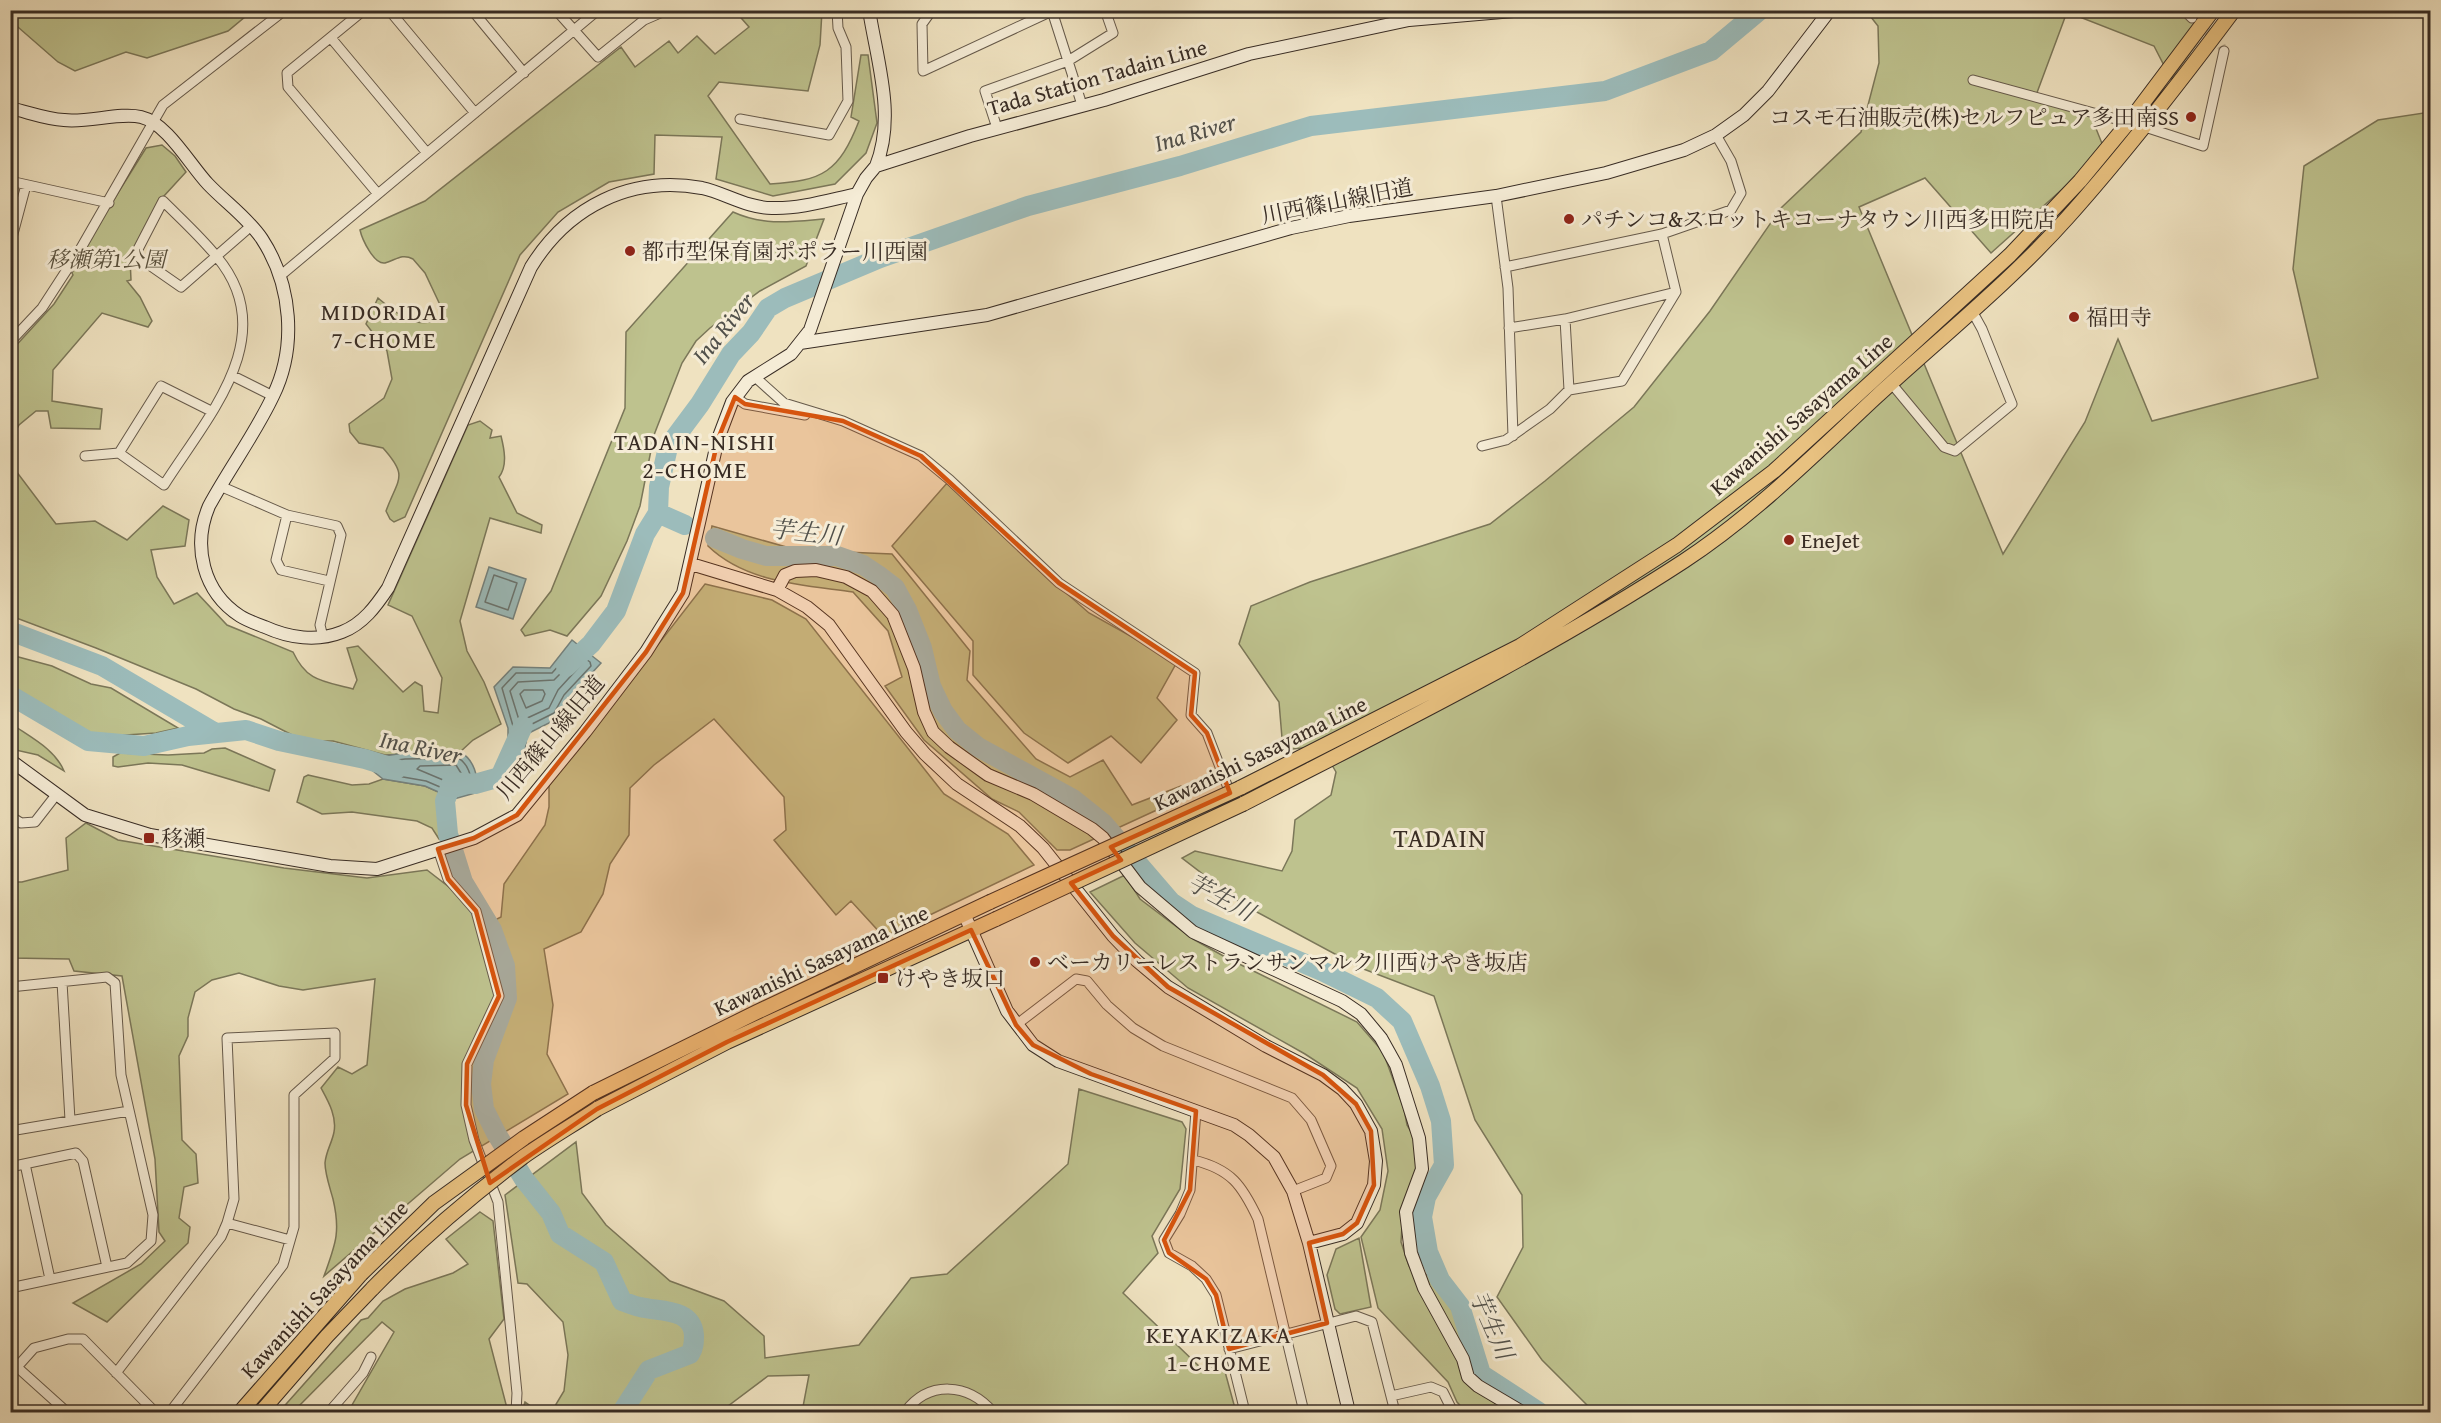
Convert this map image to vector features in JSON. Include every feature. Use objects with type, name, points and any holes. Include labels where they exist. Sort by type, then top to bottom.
[{"type":"main road","name":"Kawanishi Sasayama Line","points":[[240,1413],[361,1274],[434,1203],[524,1138],[593,1093],[990,902],[1235,790],[1520,646],[1677,545],[1774,471],[2010,255],[2080,181],[2128,123],[2213,10]]},
{"type":"main road","name":"Kawanishi Sasayama Line","points":[[261,1413],[327,1336],[373,1288],[464,1203],[525,1156],[597,1109],[727,1042],[1243,804],[1486,680],[1580,626],[1686,559],[1765,500],[2020,267],[2068,217],[2145,127],[2234,10]]},
{"type":"street","points":[[10,342],[42,308],[109,202],[163,105],[285,10]]},
{"type":"street","points":[[364,10],[287,73],[288,87],[378,194]]},
{"type":"street","points":[[389,10],[476,113]]},
{"type":"street","points":[[472,10],[524,73]]},
{"type":"street","points":[[556,10],[598,57],[644,20],[667,10]]},
{"type":"street","points":[[280,276],[598,10]]},
{"type":"street","points":[[740,119],[829,135],[848,101],[846,47],[838,28],[837,10]]},
{"type":"street","points":[[843,422],[746,404],[735,397],[748,381],[791,354],[810,330],[857,194],[876,166],[883,149],[886,112],[869,10]]},
{"type":"street","points":[[932,10],[922,24],[923,71],[1052,11],[1082,105]]},
{"type":"street","points":[[997,128],[985,91],[1068,61],[1113,33],[1105,10]]},
{"type":"street","name":"Tada Station Tadain Line","points":[[876,166],[1250,54],[1403,16],[1525,10]]},
{"type":"street","name":"川西篠山線旧道","points":[[800,343],[987,315],[1291,228],[1349,216],[1496,196],[1606,173],[1684,150],[1716,135],[1744,115],[1768,91],[1830,10]]},
{"type":"street","points":[[2184,10],[2192,18]]},
{"type":"street","points":[[331,38],[427,153]]},
{"type":"street","points":[[1973,80],[2145,127],[2203,146],[2224,51]]},
{"type":"street","points":[[10,108],[64,120],[141,117],[153,122],[168,136],[194,170],[262,238],[280,276],[289,323],[283,370],[273,396],[220,486],[203,521],[200,537],[204,570],[220,598],[242,618],[273,631],[303,638],[323,637],[342,632],[359,622],[375,608],[388,588],[531,267],[557,231],[578,214],[599,201],[651,186],[679,185],[704,188],[769,209],[857,194]]},
{"type":"street","points":[[1505,267],[1662,234],[1731,210],[1741,193],[1731,161],[1716,135]]},
{"type":"street","points":[[10,181],[109,202]]},
{"type":"street","points":[[10,245],[26,185]]},
{"type":"street","points":[[1496,196],[1505,267],[1513,436]]},
{"type":"street","points":[[85,456],[119,453],[164,485],[233,376],[241,351],[244,330],[242,308],[237,290],[218,257],[163,201],[135,255],[181,287],[218,257],[251,226]]},
{"type":"street","points":[[1482,446],[1513,436],[1551,409],[1569,390],[1622,381],[1676,292],[1662,234]]},
{"type":"street","points":[[1509,328],[1565,319],[1676,292]]},
{"type":"street","points":[[1891,383],[1944,447],[1955,451],[2012,404],[1982,329],[1972,311]]},
{"type":"street","points":[[1565,319],[1569,390]]},
{"type":"street","points":[[233,376],[273,396]]},
{"type":"street","points":[[755,377],[784,403],[843,422],[921,456],[950,480],[1059,583],[1195,674],[1191,715],[1207,734],[1235,790]]},
{"type":"street","points":[[119,453],[161,386],[211,411]]},
{"type":"street","name":"川西篠山線旧道","points":[[10,760],[85,815],[150,835],[330,866],[377,869],[474,838],[517,814],[585,732],[646,652],[683,593],[718,440],[735,397]]},
{"type":"street","points":[[220,486],[287,515],[338,526],[341,535],[320,625],[323,637]]},
{"type":"street","points":[[287,515],[276,560],[281,570],[329,581]]},
{"type":"street","points":[[691,564],[777,590],[807,607],[830,625],[906,732],[925,754],[957,784],[1020,826],[1043,848],[1113,936],[1137,961],[1168,987],[1266,1046],[1323,1075],[1342,1089],[1356,1104],[1371,1131],[1376,1161],[1374,1185],[1358,1223],[1343,1234],[1309,1244]]},
{"type":"street","points":[[777,590],[784,575],[795,571],[816,570],[846,577],[872,591],[893,615],[914,668],[924,712],[933,732],[949,747],[988,775],[1033,794],[1104,838],[1140,887],[1193,932],[1331,996],[1361,1014],[1381,1038],[1396,1065],[1419,1138],[1422,1169],[1406,1212],[1411,1253],[1424,1288],[1462,1359],[1468,1377],[1478,1386],[1522,1413]]},
{"type":"street","points":[[10,816],[21,823],[35,822],[56,795]]},
{"type":"street","points":[[447,846],[448,879],[476,911],[499,996],[467,1064],[466,1105],[474,1140],[498,1202],[516,1413]]},
{"type":"street","points":[[965,916],[1007,1011],[1033,1045],[1058,1061],[1234,1125],[1250,1135],[1274,1156],[1293,1191],[1309,1244],[1349,1413]]},
{"type":"street","points":[[10,987],[107,977],[115,983],[121,1075],[153,1215],[151,1241],[127,1263],[10,1288]]},
{"type":"street","points":[[1016,1025],[1076,979],[1086,981],[1107,1005],[1133,1028],[1163,1046],[1292,1098],[1311,1120],[1331,1166],[1326,1178],[1293,1191]]},
{"type":"street","points":[[62,982],[70,1120]]},
{"type":"street","points":[[116,1373],[220,1237],[228,1223],[234,1198],[226,1038],[335,1033],[335,1058],[294,1095],[294,1227],[283,1265],[170,1413]]},
{"type":"street","points":[[10,1119],[12,1131],[129,1111]]},
{"type":"street","points":[[1196,1111],[1190,1190],[1164,1240],[1168,1253],[1192,1266],[1206,1279],[1216,1295],[1245,1413]]},
{"type":"street","points":[[10,1167],[76,1153],[83,1161],[107,1267]]},
{"type":"street","points":[[1193,1160],[1213,1165],[1231,1176],[1247,1196],[1258,1219],[1304,1413]]},
{"type":"street","points":[[25,1164],[50,1280]]},
{"type":"street","points":[[228,1223],[290,1240]]},
{"type":"street","points":[[1229,1349],[1356,1316],[1372,1322],[1395,1413]]},
{"type":"street","points":[[64,1411],[14,1371],[34,1348],[68,1338],[83,1340],[155,1413]]},
{"type":"street","points":[[329,1413],[363,1373],[371,1357]]},
{"type":"street","points":[[1391,1396],[1431,1387],[1443,1392],[1453,1413]]},
{"type":"street","points":[[905,1413],[914,1400],[939,1388],[971,1393],[993,1413]]},
{"type":"highlighted area","points":[[735,397],[745,404],[843,421],[921,456],[1059,583],[1195,673],[1191,715],[1207,733],[1230,793],[1111,847],[1121,860],[1071,883],[1113,936],[1168,987],[1323,1075],[1356,1104],[1371,1131],[1374,1185],[1357,1223],[1343,1234],[1309,1243],[1327,1323],[1229,1349],[1216,1295],[1206,1279],[1169,1253],[1164,1240],[1190,1190],[1196,1111],[1091,1074],[1033,1045],[1016,1025],[971,930],[727,1042],[597,1109],[490,1183],[466,1105],[467,1064],[499,996],[476,911],[448,879],[438,849],[474,838],[517,815],[646,652],[683,593],[718,439]]},
{"type":"green space","points":[[11,10],[242,10],[246,16],[228,31],[147,58],[126,52],[75,71],[58,62],[11,21]]},
{"type":"green space","points":[[2208,10],[2216,17],[2171,79],[2154,46],[2067,12],[2035,98],[2091,116],[2105,151],[1991,253],[1925,178],[1859,207],[2003,554],[2085,422],[2118,339],[2152,421],[2318,378],[2293,269],[2304,166],[2378,120],[2430,112],[2430,1412],[1594,1412],[1542,1360],[1497,1297],[1523,1247],[1522,1195],[1475,1120],[1434,996],[1361,968],[1242,904],[1182,858],[1195,851],[1282,871],[1292,851],[1295,820],[1331,795],[1336,772],[1321,746],[1283,750],[1279,702],[1239,644],[1251,606],[1310,582],[1490,524],[1634,407],[1710,311],[1781,208],[1861,132],[1879,63],[1878,26],[1868,11]]},
{"type":"green space","points":[[735,11],[822,11],[820,45],[808,91],[719,82],[708,96],[770,184],[788,183],[816,176],[836,163],[844,152],[859,121],[851,117],[861,55],[868,55],[877,123],[866,153],[835,184],[773,196],[716,179],[722,137],[655,135],[654,174],[609,182],[558,212],[520,255],[405,517],[394,522],[386,511],[399,478],[396,465],[383,448],[359,443],[350,432],[349,424],[384,398],[392,379],[387,351],[366,324],[378,298],[399,314],[413,321],[438,320],[442,309],[425,273],[413,259],[402,257],[381,263],[369,251],[360,230],[425,201],[621,47],[635,67],[669,41],[678,53],[697,36],[715,54],[749,27]]},
{"type":"green space","name":"移瀬第1公園","points":[[162,145],[175,156],[186,172],[164,196],[130,258],[131,280],[127,281],[140,297],[152,321],[148,327],[102,313],[53,370],[52,401],[102,409],[100,429],[51,428],[48,411],[36,411],[19,425],[11,440],[11,351],[54,304],[73,275],[101,220],[146,148]]},
{"type":"green space","points":[[733,212],[766,221],[824,219],[806,266],[760,291],[710,328],[696,341],[682,363],[654,435],[640,506],[627,541],[601,596],[567,636],[550,630],[525,636],[521,630],[551,591],[625,408],[626,332]]},
{"type":"green space","points":[[480,421],[492,430],[490,438],[501,436],[504,468],[499,477],[517,513],[542,525],[541,533],[490,518],[460,621],[467,651],[484,682],[501,724],[473,740],[460,752],[385,755],[333,741],[313,741],[296,737],[196,689],[11,616],[10,463],[56,524],[95,521],[127,540],[163,506],[189,520],[185,546],[151,550],[157,577],[174,604],[197,593],[227,625],[293,652],[304,669],[317,679],[353,689],[357,680],[347,648],[358,646],[403,692],[415,682],[422,686],[424,711],[438,713],[442,678],[412,616],[388,605],[468,425]]},
{"type":"green space","points":[[947,483],[1089,613],[1177,662],[1157,698],[1177,720],[1141,763],[1111,736],[1068,763],[1024,733],[973,675],[973,641],[892,546]]},
{"type":"green space","points":[[712,526],[797,550],[892,554],[970,651],[967,680],[1036,759],[1070,777],[1103,760],[1132,805],[1181,786],[1185,797],[1070,850],[1057,850],[1019,812],[992,799],[924,740],[885,686],[902,677],[888,631],[853,592],[776,580],[740,568],[708,546]]},
{"type":"green space","points":[[705,584],[772,600],[806,619],[944,794],[1008,834],[1034,865],[884,937],[851,901],[836,915],[774,840],[786,830],[784,797],[714,719],[654,765],[630,788],[629,835],[610,864],[603,894],[581,932],[544,949],[553,1005],[547,1054],[568,1094],[460,1159],[324,1276],[336,1239],[337,1221],[325,1163],[335,1126],[331,1109],[321,1088],[338,1067],[352,1074],[367,1065],[375,979],[303,990],[279,986],[239,973],[212,980],[195,992],[188,1018],[188,1036],[179,1056],[182,1140],[196,1154],[198,1183],[184,1187],[179,1218],[190,1227],[188,1243],[107,1322],[73,1303],[141,1264],[165,1241],[159,1232],[155,1159],[122,976],[74,971],[69,959],[11,958],[11,882],[22,882],[68,870],[66,838],[86,823],[118,840],[284,868],[367,878],[427,870],[493,921],[501,917],[504,884],[545,825],[549,807],[549,785]]},
{"type":"green space","points":[[11,655],[52,666],[91,684],[111,688],[178,728],[156,733],[95,737],[11,691]]},
{"type":"green space","points":[[10,723],[55,756],[64,771],[38,755],[11,749]]},
{"type":"green space","points":[[225,748],[275,770],[269,791],[182,765],[148,763],[113,766],[113,757],[120,753],[168,755],[204,753],[212,749]]},
{"type":"green space","points":[[308,775],[352,785],[369,784],[383,779],[425,786],[454,799],[454,830],[443,840],[439,839],[432,828],[417,821],[352,812],[322,814],[297,802],[304,777]]},
{"type":"green space","points":[[1125,875],[1140,899],[1193,939],[1357,1022],[1383,1052],[1404,1109],[1407,1125],[1414,1137],[1417,1165],[1403,1211],[1401,1242],[1409,1266],[1432,1277],[1465,1331],[1470,1348],[1472,1388],[1509,1412],[1466,1412],[1457,1402],[1448,1382],[1378,1308],[1361,1237],[1380,1210],[1388,1171],[1382,1129],[1357,1088],[1305,1054],[1188,988],[1135,943],[1090,892]]},
{"type":"green space","points":[[1079,1089],[1182,1122],[1186,1129],[1180,1189],[1152,1236],[1158,1253],[1123,1293],[1202,1369],[1221,1357],[1236,1412],[802,1412],[809,1375],[768,1376],[720,1412],[539,1412],[552,1411],[564,1391],[568,1355],[563,1322],[527,1284],[518,1283],[505,1195],[576,1142],[582,1193],[606,1225],[670,1281],[724,1301],[764,1336],[765,1358],[859,1345],[911,1278],[947,1274],[1068,1164]]},
{"type":"green space","points":[[480,1212],[493,1221],[504,1319],[489,1339],[508,1412],[348,1412],[394,1332],[382,1322],[293,1412],[279,1412],[361,1320],[368,1318],[383,1301],[405,1289],[453,1273],[468,1264],[446,1239]]},
{"type":"green space","points":[[1359,1238],[1371,1307],[1340,1314],[1335,1309],[1327,1275],[1336,1249]]},
{"type":"green space","points":[[525,1402],[539,1412],[522,1412]]},
{"type":"water","points":[[489,567],[526,579],[513,619],[476,607]]},
{"type":"water","points":[[572,640],[601,663],[569,698],[559,718],[527,734],[525,752],[508,747],[508,728],[494,687],[513,667],[550,668]]},
{"type":"water","points":[[460,752],[472,764],[479,792],[454,799],[425,786],[383,779],[368,767],[378,757],[404,753]]},
{"type":"waterway","name":"Ina River","points":[[566,667],[591,644],[616,611],[645,534],[658,513],[659,487],[668,447],[700,404],[731,354],[751,333],[768,308],[785,298],[880,258],[1028,206],[1180,166],[1311,126],[1605,91],[1711,51],[1760,10]]},
{"type":"waterway","name":"芋生川","points":[[658,513],[685,525]]},
{"type":"waterway","name":"芋生川","points":[[715,538],[766,556],[837,556],[863,565],[878,575],[895,588],[907,610],[922,648],[931,686],[943,711],[957,730],[978,747],[1073,799],[1103,823],[1171,902],[1192,916],[1322,971],[1377,998],[1402,1021],[1430,1086],[1441,1121],[1444,1165],[1426,1197],[1422,1217],[1428,1252],[1440,1280],[1460,1306],[1481,1374],[1539,1412]]},
{"type":"waterway","points":[[10,631],[102,666],[214,732]]},
{"type":"waterway","name":"Ina River","points":[[10,695],[88,741],[144,746],[188,736],[246,730],[279,741],[365,759],[397,769]]},
{"type":"waterway","name":"Ina River","points":[[452,782],[475,784],[500,777],[523,726]]},
{"type":"waterway","points":[[452,782],[445,801],[448,834],[463,882],[492,930],[505,966],[507,998],[484,1060],[481,1084],[484,1109],[524,1179],[551,1213],[560,1234],[604,1262],[622,1301],[638,1307],[674,1313],[688,1320],[692,1326],[694,1343],[690,1354],[649,1370],[622,1412]]},
{"type":"tunnel","points":[[2192,18],[2219,42],[2224,51]]},
{"type":"place","name":"コスモ石油販売(株)セルフピュア多田南SS","points":[[2191,117]]},
{"type":"place","name":"パチンコ&スロットキコーナタウン川西多田院店","points":[[1569,219]]},
{"type":"place","name":"都市型保育園ポポラー川西園","points":[[630,251]]},
{"type":"place","name":"福田寺","points":[[2074,317]]},
{"type":"place","name":"EneJet","points":[[1789,540]]},
{"type":"place","name":"移瀬","points":[[149,838]]},
{"type":"place","name":"ベーカリーレストランサンマルク川西けやき坂店","points":[[1035,962]]},
{"type":"place","name":"けやき坂口","points":[[883,978]]},
{"type":"district","name":"MIDORIDAI 7-CHOME","points":[[384,325]]},
{"type":"district","name":"TADAIN-NISHI 2-CHOME","points":[[695,455]]},
{"type":"district","name":"TADAIN","points":[[1440,837]]},
{"type":"district","name":"KEYAKIZAKA 1-CHOME","points":[[1219,1348]]}]
